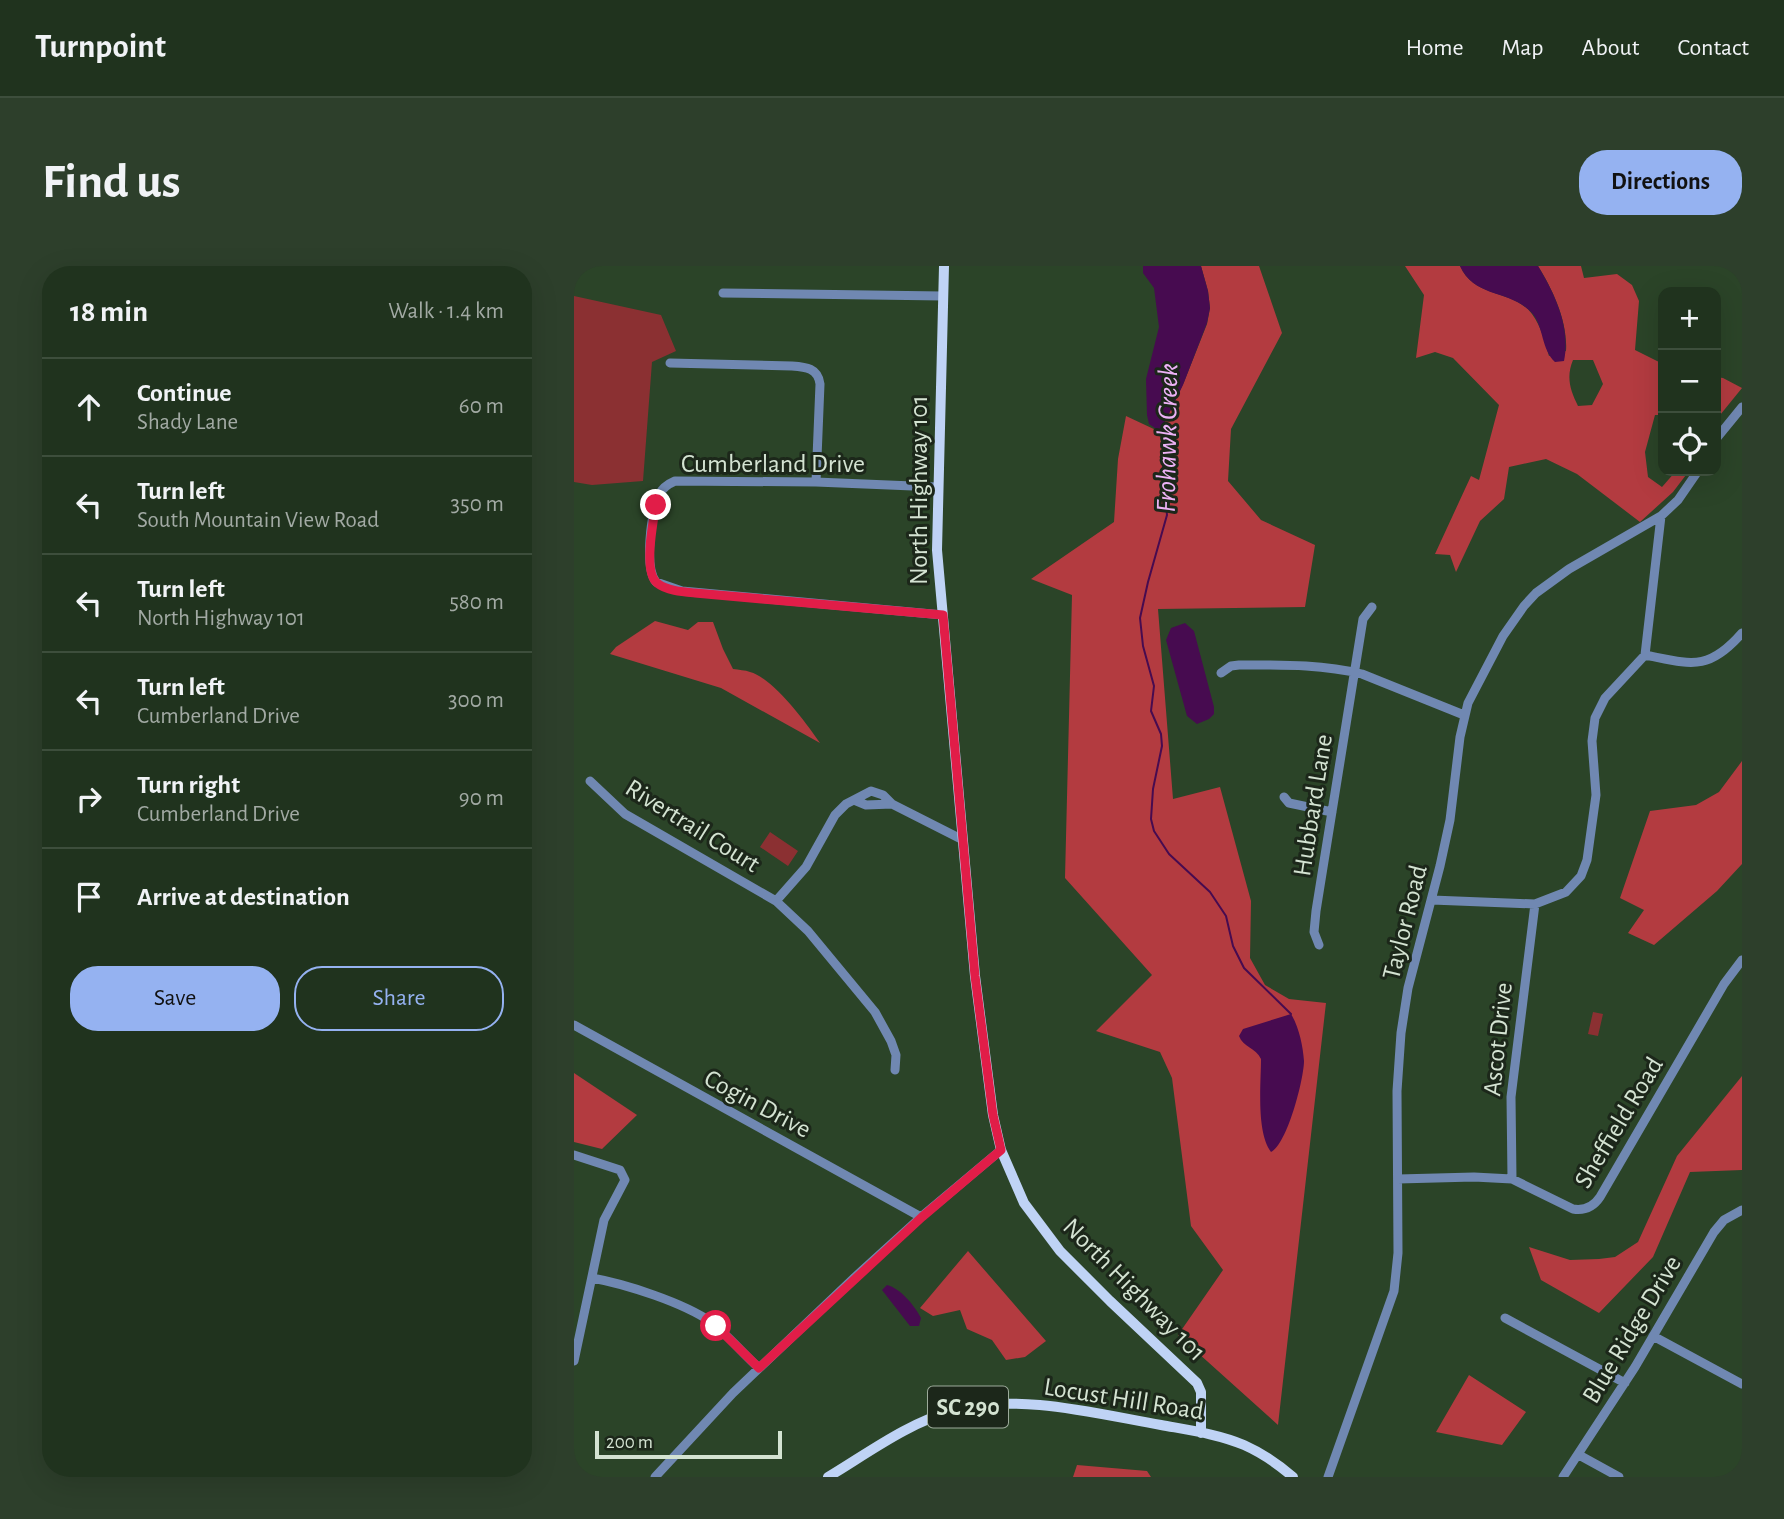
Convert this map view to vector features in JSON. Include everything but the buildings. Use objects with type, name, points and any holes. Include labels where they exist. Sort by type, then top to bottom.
[{"type":"main road","name":"North Highway 101","points":[[944,266],[937,550],[975,976],[993,1115],[1009,1174],[1024,1203],[1060,1251],[1197,1383],[1200,1392],[1201,1433]]},
{"type":"main road","name":"Locust Hill Road","points":[[828,1477],[926,1420],[952,1411],[987,1404],[1054,1408],[1201,1433],[1243,1444],[1273,1460],[1293,1477]]},
{"type":"street","points":[[723,293],[943,296]]},
{"type":"street","points":[[670,363],[792,366],[808,368],[815,372],[820,384],[816,482]]},
{"type":"street","points":[[1721,433],[1742,407]]},
{"type":"street","name":"Taylor Road","points":[[1328,1477],[1394,1291],[1398,1253],[1397,1091],[1401,1033],[1408,988],[1450,820],[1464,715],[1474,689],[1498,645],[1536,593],[1569,569],[1661,516],[1678,500],[1695,476]]},
{"type":"street","name":"Cumberland Drive","points":[[937,487],[687,480],[669,483],[660,493],[654,514],[650,564],[653,580],[670,589],[943,615]]},
{"type":"street","points":[[1432,900],[1535,904],[1566,892],[1575,884],[1584,869],[1596,795],[1592,741],[1595,718],[1605,698],[1645,655],[1661,516]]},
{"type":"street","name":"Hubbard Lane","points":[[1319,945],[1314,932],[1332,812],[1363,618],[1372,607]]},
{"type":"street","points":[[1645,655],[1701,663],[1717,656],[1742,633]]},
{"type":"street","points":[[1221,673],[1231,666],[1239,665],[1315,666],[1354,672],[1464,715]]},
{"type":"street","name":"Rivertrail Court","points":[[590,780],[625,814],[776,901],[808,931],[875,1013],[896,1055],[895,1070]]},
{"type":"street","points":[[776,901],[806,867],[835,815],[846,804],[871,791],[964,840]]},
{"type":"street","points":[[1284,797],[1289,803],[1332,812]]},
{"type":"street","points":[[854,800],[866,805],[892,804]]},
{"type":"street","name":"Ascot Drive","points":[[1512,1180],[1511,1097],[1535,904]]},
{"type":"street","name":"Sheffield Road","points":[[1398,1179],[1474,1177],[1512,1180],[1573,1209],[1584,1209],[1597,1202],[1724,984],[1742,960]]},
{"type":"street","name":"Cogin Drive","points":[[574,1026],[922,1217]]},
{"type":"street","points":[[654,1477],[759,1368],[922,1217],[1001,1150]]},
{"type":"street","points":[[574,1155],[617,1169],[625,1177],[624,1185],[604,1220],[574,1361]]},
{"type":"street","name":"Blue Ridge Drive","points":[[1563,1477],[1625,1383],[1718,1226],[1742,1210]]},
{"type":"street","points":[[592,1278],[637,1291],[700,1315],[716,1326],[759,1368]]},
{"type":"street","points":[[1505,1318],[1625,1383]]},
{"type":"street","points":[[1653,1336],[1742,1384]]},
{"type":"street","points":[[1579,1455],[1619,1477]]},
{"type":"shaded area","points":[[1143,266],[1201,266],[1210,308],[1207,323],[1183,385],[1159,431],[1149,424],[1147,415],[1146,379],[1159,327],[1154,288],[1143,273]]},
{"type":"shaded area","points":[[1201,266],[1259,266],[1282,333],[1231,429],[1228,481],[1261,520],[1315,545],[1305,607],[1158,609],[1173,799],[1220,787],[1251,901],[1250,958],[1265,985],[1289,999],[1326,1003],[1278,1425],[1178,1335],[1223,1270],[1191,1226],[1172,1078],[1160,1052],[1096,1031],[1152,975],[1065,878],[1072,595],[1031,579],[1114,522],[1118,459],[1126,416],[1158,431],[1162,428],[1207,324],[1210,308]]},
{"type":"shaded area","points":[[1405,266],[1460,266],[1475,284],[1524,306],[1540,329],[1549,356],[1566,351],[1565,329],[1549,285],[1538,266],[1581,266],[1584,278],[1617,274],[1632,285],[1639,301],[1635,350],[1658,362],[1658,415],[1655,415],[1645,452],[1648,477],[1662,487],[1672,476],[1685,476],[1673,492],[1640,522],[1577,474],[1546,459],[1509,467],[1504,499],[1480,521],[1456,572],[1450,555],[1435,554],[1471,476],[1479,480],[1499,405],[1453,358],[1435,352],[1416,358],[1424,295]],"holes":[[[1573,360],[1593,360],[1603,384],[1592,405],[1578,406],[1570,383]]]},
{"type":"shaded area","points":[[1460,266],[1538,266],[1560,312],[1565,336],[1564,361],[1555,362],[1550,357],[1532,313],[1514,300],[1474,284]]},
{"type":"shaded area","points":[[574,296],[661,315],[676,351],[652,362],[643,481],[592,485],[574,482]]},
{"type":"shaded area","points":[[1721,378],[1742,388],[1721,414]]},
{"type":"shaded area","points":[[655,621],[688,630],[698,622],[713,622],[733,669],[750,672],[769,683],[789,703],[820,743],[721,688],[610,654]]},
{"type":"shaded area","points":[[1185,623],[1194,631],[1214,707],[1214,714],[1209,719],[1197,724],[1187,716],[1166,640],[1171,628]]},
{"type":"shaded area","points":[[1742,761],[1742,864],[1717,891],[1654,945],[1628,933],[1644,910],[1620,898],[1650,811],[1696,805],[1719,792]]},
{"type":"shaded area","points":[[770,832],[798,851],[788,866],[760,847]]},
{"type":"shaded area","points":[[1593,1012],[1603,1014],[1598,1036],[1588,1034]]},
{"type":"shaded area","points":[[1291,1014],[1302,1043],[1303,1070],[1288,1125],[1277,1147],[1271,1152],[1261,1120],[1261,1059],[1239,1036],[1243,1029]]},
{"type":"shaded area","points":[[574,1073],[637,1115],[602,1149],[574,1142]]},
{"type":"shaded area","points":[[1742,1076],[1742,1170],[1690,1172],[1653,1257],[1599,1313],[1541,1280],[1529,1247],[1570,1260],[1599,1259],[1615,1257],[1638,1242],[1677,1156]]},
{"type":"shaded area","points":[[968,1251],[1046,1341],[1025,1357],[1006,1360],[992,1340],[967,1329],[960,1310],[933,1316],[920,1308]]},
{"type":"shaded area","points":[[887,1285],[911,1303],[921,1318],[919,1326],[910,1326],[882,1290]]},
{"type":"shaded area","points":[[1469,1375],[1526,1412],[1502,1445],[1436,1432]]},
{"type":"shaded area","points":[[1077,1465],[1147,1471],[1151,1477],[1073,1477]]},
{"type":"waterway","name":"Frohawk Creek","points":[[1164,425],[1163,468],[1167,515],[1140,618],[1143,646],[1154,686],[1151,711],[1161,734],[1162,746],[1153,789],[1151,819],[1154,831],[1169,854],[1210,892],[1226,916],[1233,946],[1244,968],[1291,1014]]},
{"type":"route","points":[[656,505],[650,573],[653,580],[664,587],[695,593],[943,615],[975,976],[993,1115],[1001,1150],[855,1277],[759,1368],[716,1326]]}]
